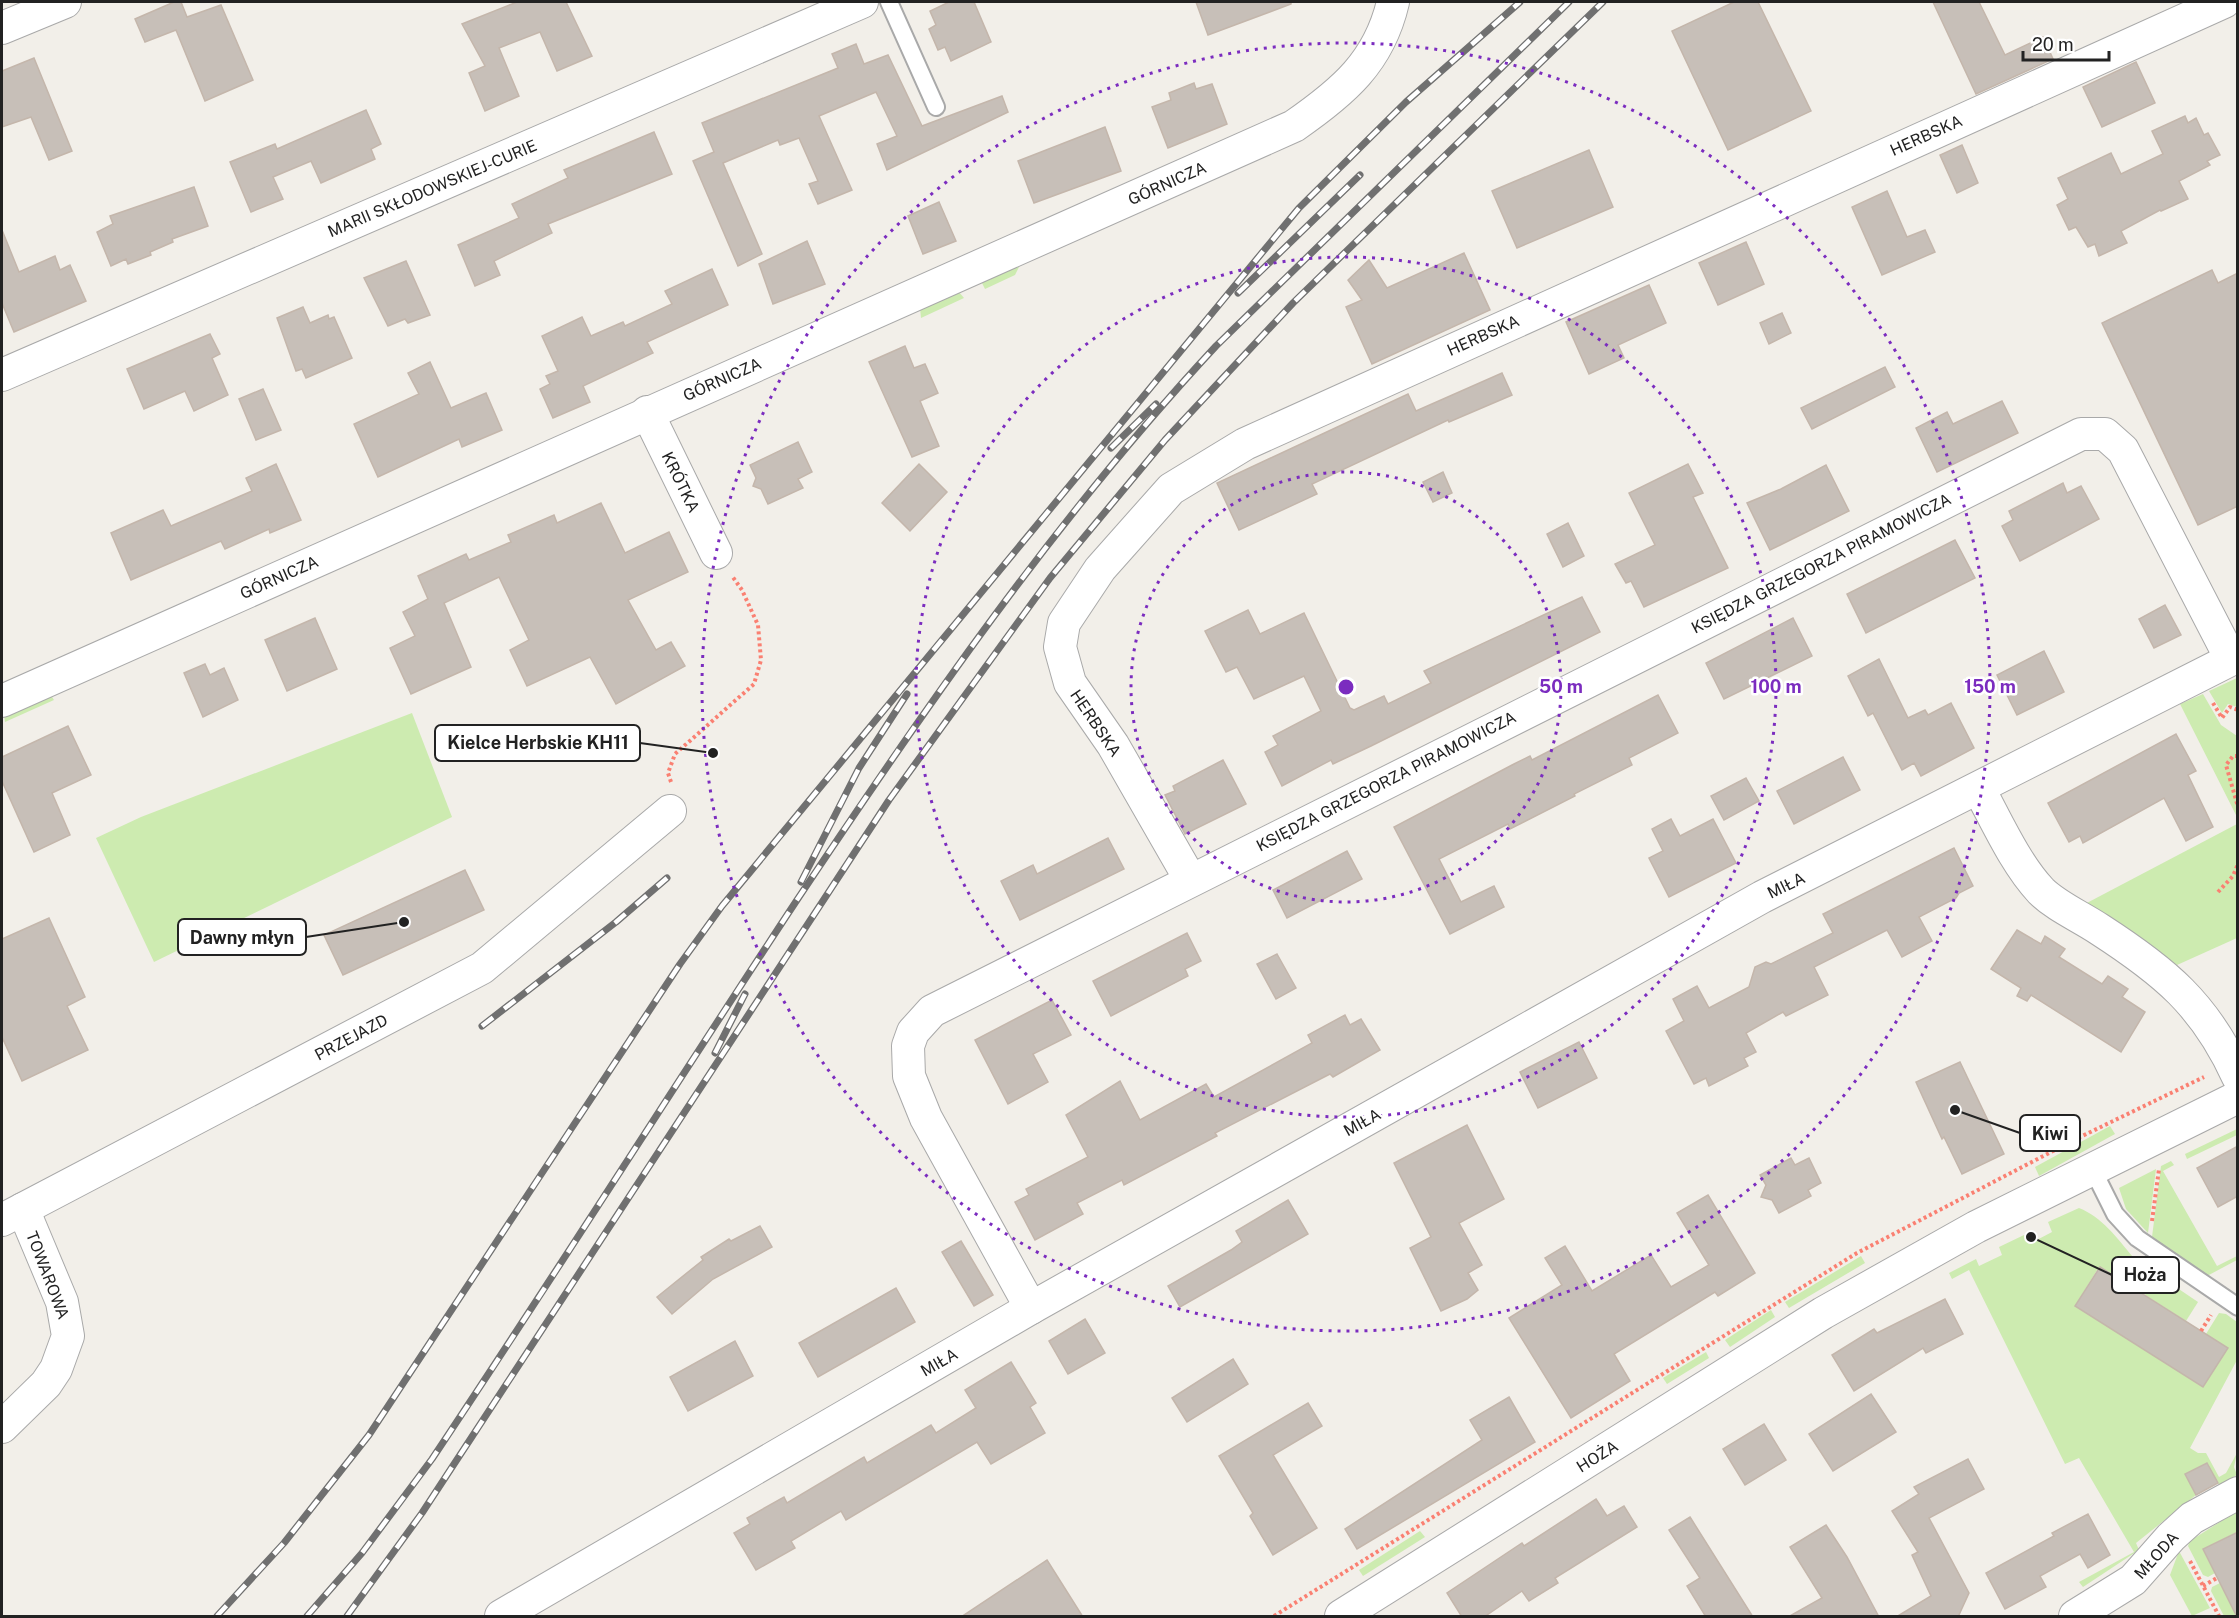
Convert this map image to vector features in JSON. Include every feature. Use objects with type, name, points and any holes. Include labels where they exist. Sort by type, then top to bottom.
[{"type":"street","points":[[2,28],[65,2]]},
{"type":"street","name":"MARII SKŁODOWSKIEJ-CURIE","points":[[2,375],[862,2]]},
{"type":"street","name":"GÓRNICZA","points":[[2,701],[1294,126],[1347,86],[1365,64],[1378,46],[1393,2]]},
{"type":"street","name":"HERBSKA","points":[[1190,879],[1113,745],[1070,683],[1060,647],[1064,623],[1100,569],[1171,489],[1245,444],[2224,2]]},
{"type":"street","name":"KRÓTKA","points":[[647,412],[716,553]]},
{"type":"street","name":"KSIĘDZA GRZEGORZA PIRAMOWICZA","points":[[1031,1308],[918,1098],[908,1066],[908,1046],[914,1032],[932,1011],[1190,879],[2081,434],[2105,434],[2123,450],[2234,657]]},
{"type":"street","name":"MIŁA","points":[[501,1617],[1031,1308],[1762,897],[1979,789],[2234,657]]},
{"type":"street","points":[[1979,789],[2018,857],[2042,891],[2149,962],[2169,978],[2197,1007],[2238,1077]]},
{"type":"street","name":"PRZEJAZD","points":[[12,1214],[482,968],[670,811]]},
{"type":"street","name":"HOŻA","points":[[1341,1617],[1822,1313],[1976,1227],[2238,1097]]},
{"type":"street","name":"TOWAROWA","points":[[2,1427],[46,1384],[56,1369],[68,1336],[62,1302],[12,1214]]},
{"type":"street","name":"MŁODA","points":[[2075,1617],[2127,1586],[2171,1537],[2192,1518],[2238,1493]]},
{"type":"lane","points":[[889,2],[936,107]]},
{"type":"lane","points":[[2093,1170],[2115,1214],[2148,1247],[2238,1307]]},
{"type":"path","points":[[670,811],[676,795],[668,773],[675,754],[754,684],[760,660],[758,625],[742,590],[716,553]]},
{"type":"path","points":[[2238,756],[2233,756],[2226,765],[2238,807]]},
{"type":"path","points":[[2218,892],[2233,876],[2238,864]]},
{"type":"path","points":[[2148,1247],[2159,1164]]},
{"type":"path","points":[[2136,1290],[2147,1274]]},
{"type":"path","points":[[2201,1331],[2211,1316]]},
{"type":"path","points":[[2187,1557],[2219,1617]]},
{"type":"path","points":[[2203,1586],[2217,1578]]},
{"type":"green space","points":[[1021,263],[1015,275],[985,289],[981,281]]},
{"type":"green space","points":[[958,291],[964,298],[921,318],[920,308]]},
{"type":"green space","points":[[2237,678],[2237,707],[2228,704],[2222,713],[2209,691]]},
{"type":"green space","points":[[50,694],[54,700],[5,722],[4,714]]},
{"type":"green space","points":[[2203,694],[2221,725],[2237,736],[2237,817],[2180,704]]},
{"type":"green space","points":[[412,713],[452,817],[154,962],[96,838],[141,817]]},
{"type":"green space","points":[[2237,824],[2237,938],[2177,965],[2083,905]]},
{"type":"green space","points":[[2110,1126],[2115,1134],[2039,1176],[2035,1167]]},
{"type":"green space","points":[[2237,1129],[2237,1135],[2187,1159],[2185,1154]]},
{"type":"green space","points":[[2171,1161],[2174,1165],[2163,1171],[2217,1266],[2237,1256],[2237,1260],[2207,1276],[2166,1250],[2152,1237],[2161,1166]]},
{"type":"green space","points":[[2156,1169],[2148,1233],[2126,1209],[2119,1188]]},
{"type":"green space","points":[[2079,1208],[2102,1222],[2133,1257],[2117,1278],[2099,1267],[2075,1306],[2203,1387],[2228,1348],[2206,1334],[2219,1313],[2226,1314],[2237,1322],[2237,1360],[2190,1448],[2198,1453],[2206,1453],[2219,1477],[2226,1473],[2237,1453],[2234,1467],[2237,1475],[2219,1485],[2207,1463],[2186,1474],[2196,1495],[2136,1543],[2139,1550],[2083,1587],[2079,1582],[2134,1552],[2079,1458],[2065,1464],[1969,1270],[1952,1279],[1949,1273],[1976,1259],[1979,1266],[2002,1255],[1999,1247],[2024,1235],[2029,1244],[2052,1232],[2048,1222]]},
{"type":"green space","points":[[1861,1256],[1865,1263],[1789,1308],[1785,1302]]},
{"type":"green space","points":[[2158,1275],[2198,1302],[2186,1321],[2145,1295]]},
{"type":"green space","points":[[1771,1310],[1775,1317],[1730,1347],[1725,1340]]},
{"type":"green space","points":[[1706,1352],[1709,1358],[1667,1384],[1663,1378]]},
{"type":"green space","points":[[2237,1511],[2237,1532],[2203,1549],[2215,1573],[2208,1577],[2203,1575],[2188,1546],[2190,1541]]},
{"type":"green space","points":[[1420,1531],[1425,1537],[1363,1576],[1359,1570]]},
{"type":"green space","points":[[2179,1551],[2210,1608],[2192,1616],[2170,1575]]},
{"type":"green space","points":[[2220,1583],[2237,1616],[2224,1616],[2211,1591],[2212,1587]]},
{"type":"building","points":[[174,2],[181,2],[187,17],[221,5],[253,80],[205,101],[176,30],[145,42],[135,19]]},
{"type":"building","points":[[517,2],[566,2],[592,56],[557,71],[540,32],[499,48],[519,96],[485,111],[469,73],[485,66],[462,24]]},
{"type":"building","points":[[949,2],[974,2],[991,42],[951,61],[945,47],[938,50],[929,29],[936,25],[930,11]]},
{"type":"building","points":[[1196,2],[1291,2],[1291,4],[1208,35]]},
{"type":"building","points":[[1734,2],[1758,2],[1811,111],[1728,150],[1672,31]]},
{"type":"building","points":[[1933,2],[1979,2],[2005,55],[2043,37],[2053,59],[1976,94]]},
{"type":"building","points":[[856,44],[864,64],[888,55],[922,126],[1002,96],[1008,112],[887,170],[877,144],[897,136],[876,92],[819,116],[852,190],[818,204],[809,184],[818,181],[799,138],[780,145],[778,140],[723,163],[762,254],[738,266],[693,161],[714,152],[702,123],[838,68],[832,54]]},
{"type":"building","points":[[34,58],[72,151],[49,160],[31,117],[2,127],[2,71]]},
{"type":"building","points":[[2136,62],[2155,103],[2102,127],[2083,87]]},
{"type":"building","points":[[1194,83],[1196,89],[1212,84],[1227,124],[1168,148],[1152,107],[1171,100],[1169,93]]},
{"type":"building","points":[[366,110],[381,144],[371,149],[375,159],[321,183],[311,161],[273,177],[283,199],[251,212],[230,162],[275,144],[277,149]]},
{"type":"building","points":[[2185,116],[2188,123],[2196,118],[2204,135],[2208,133],[2220,155],[2207,161],[2210,165],[2179,181],[2188,199],[2160,210],[2121,231],[2127,243],[2099,256],[2095,244],[2088,247],[2076,227],[2069,230],[2057,205],[2068,199],[2058,178],[2111,153],[2121,174],[2163,154],[2152,131]]},
{"type":"building","points":[[1105,127],[1121,171],[1034,203],[1018,161]]},
{"type":"building","points":[[654,132],[672,174],[548,224],[552,233],[494,261],[500,275],[475,286],[458,245],[519,218],[512,204],[568,178],[564,170]]},
{"type":"building","points":[[1962,145],[1978,183],[1957,193],[1940,155]]},
{"type":"building","points":[[1589,150],[1613,207],[1517,248],[1492,191]]},
{"type":"building","points":[[194,187],[208,226],[172,239],[173,242],[150,252],[151,255],[128,264],[126,259],[111,266],[97,232],[113,224],[110,216]]},
{"type":"building","points":[[1887,191],[1907,237],[1925,230],[1935,252],[1882,275],[1852,207]]},
{"type":"building","points":[[939,202],[956,241],[923,254],[908,216]]},
{"type":"building","points":[[2,230],[19,272],[55,256],[60,270],[70,265],[86,301],[14,332],[2,303]]},
{"type":"building","points":[[807,241],[825,284],[773,304],[759,264]]},
{"type":"building","points":[[1746,242],[1764,284],[1718,305],[1699,263]]},
{"type":"building","points":[[1464,253],[1490,310],[1372,364],[1346,307],[1362,300],[1348,280],[1369,260],[1387,288]]},
{"type":"building","points":[[406,261],[430,315],[408,323],[405,319],[388,326],[364,278]]},
{"type":"building","points":[[712,269],[728,305],[647,342],[653,353],[583,386],[590,402],[553,418],[540,389],[550,384],[546,376],[558,371],[542,336],[582,317],[591,336],[623,322],[625,326],[672,304],[665,291]]},
{"type":"building","points":[[2212,270],[2218,283],[2238,273],[2238,506],[2198,525],[2102,323]]},
{"type":"building","points":[[1649,285],[1666,323],[1618,345],[1624,358],[1589,374],[1566,322]]},
{"type":"building","points":[[303,307],[310,323],[328,315],[329,319],[334,317],[352,358],[306,378],[302,369],[296,371],[277,318]]},
{"type":"building","points":[[1782,313],[1791,333],[1769,344],[1760,323]]},
{"type":"building","points":[[210,334],[220,354],[212,358],[228,395],[194,411],[185,391],[144,409],[127,369]]},
{"type":"building","points":[[905,346],[914,368],[925,364],[938,393],[920,401],[939,446],[912,457],[869,362]]},
{"type":"building","points":[[430,362],[451,408],[486,393],[502,430],[462,447],[459,439],[378,477],[354,424],[419,394],[408,373]]},
{"type":"building","points":[[1885,367],[1895,387],[1812,429],[1801,408]]},
{"type":"building","points":[[1502,373],[1512,395],[1449,422],[1448,420],[1312,484],[1317,494],[1239,530],[1217,483],[1408,394],[1416,411]]},
{"type":"building","points":[[263,389],[281,430],[256,440],[239,399]]},
{"type":"building","points":[[2002,401],[2018,433],[1937,472],[1916,428],[1947,412],[1953,424]]},
{"type":"building","points":[[798,442],[812,472],[798,479],[803,488],[768,504],[761,489],[753,486],[756,478],[750,465]]},
{"type":"building","points":[[276,464],[301,520],[270,533],[269,529],[225,549],[221,541],[131,580],[111,533],[163,510],[171,526],[252,491],[246,478]]},
{"type":"building","points":[[919,464],[947,492],[910,531],[882,503]]},
{"type":"building","points":[[1688,464],[1703,493],[1693,497],[1728,568],[1644,607],[1631,581],[1626,583],[1615,564],[1655,545],[1629,493]]},
{"type":"building","points":[[1826,465],[1849,511],[1770,550],[1747,503],[1781,489]]},
{"type":"building","points":[[1443,472],[1452,493],[1433,502],[1423,482]]},
{"type":"building","points":[[2063,483],[2067,493],[2081,486],[2099,519],[2020,561],[2002,526],[2013,520],[2009,511]]},
{"type":"building","points":[[601,503],[625,553],[669,532],[688,572],[628,600],[656,650],[671,642],[685,666],[616,704],[590,657],[527,686],[510,650],[529,640],[499,577],[444,603],[471,667],[411,694],[390,648],[415,636],[403,612],[428,599],[418,576],[466,554],[469,560],[511,542],[508,535],[554,515],[557,523]]},
{"type":"building","points":[[1568,523],[1584,556],[1563,567],[1547,534]]},
{"type":"building","points":[[1955,540],[1975,578],[1866,633],[1847,594]]},
{"type":"building","points":[[1582,597],[1600,632],[1371,746],[1333,764],[1331,760],[1282,786],[1265,752],[1278,745],[1273,736],[1321,711],[1304,676],[1254,699],[1237,667],[1226,672],[1205,631],[1248,610],[1260,634],[1304,613],[1350,708],[1354,710],[1384,696],[1388,704],[1431,683],[1424,671]]},
{"type":"building","points":[[2165,605],[2181,635],[2154,648],[2139,619]]},
{"type":"building","points":[[315,618],[337,669],[287,691],[265,640]]},
{"type":"building","points":[[1793,618],[1812,656],[1724,699],[1706,663]]},
{"type":"building","points":[[2044,651],[2064,692],[2017,715],[1997,675]]},
{"type":"building","points":[[1879,659],[1908,718],[1925,710],[1928,715],[1951,703],[1974,748],[1921,776],[1914,763],[1902,770],[1873,713],[1868,716],[1848,676]]},
{"type":"building","points":[[205,664],[210,675],[224,668],[238,700],[203,717],[184,673]]},
{"type":"building","points":[[1658,695],[1678,733],[1629,758],[1632,765],[1574,794],[1575,796],[1510,829],[1508,824],[1439,859],[1461,902],[1494,886],[1504,907],[1450,934],[1394,827],[1530,756],[1532,760]]},
{"type":"building","points":[[68,726],[91,775],[52,793],[70,835],[34,852],[2,781],[2,757]]},
{"type":"building","points":[[2176,734],[2196,771],[2188,775],[2213,827],[2186,841],[2164,798],[2083,843],[2080,836],[2069,842],[2048,803]]},
{"type":"building","points":[[1843,757],[1860,790],[1794,824],[1777,791]]},
{"type":"building","points":[[1223,760],[1246,804],[1185,834],[1165,795],[1175,791],[1173,786]]},
{"type":"building","points":[[1746,778],[1759,801],[1724,820],[1711,796]]},
{"type":"building","points":[[1671,819],[1680,836],[1713,819],[1736,863],[1669,897],[1649,858],[1663,851],[1652,829]]},
{"type":"building","points":[[1108,838],[1124,869],[1020,920],[1001,881],[1033,865],[1037,874]]},
{"type":"building","points":[[1954,848],[1973,886],[1959,893],[1956,898],[1919,917],[1932,941],[1902,957],[1887,930],[1814,967],[1828,995],[1786,1016],[1783,1012],[1746,1033],[1756,1052],[1744,1058],[1748,1066],[1709,1086],[1706,1078],[1694,1084],[1666,1031],[1684,1021],[1673,999],[1697,986],[1709,1008],[1749,987],[1755,967],[1766,962],[1771,964],[1833,933],[1823,914]]},
{"type":"building","points":[[1347,851],[1362,879],[1287,918],[1273,890]]},
{"type":"building","points":[[465,870],[484,910],[343,975],[324,935]]},
{"type":"building","points":[[49,918],[85,997],[67,1006],[88,1050],[22,1081],[2,1037],[2,939]]},
{"type":"building","points":[[2017,930],[2041,944],[2045,936],[2065,949],[2059,957],[2102,984],[2108,976],[2128,989],[2122,997],[2145,1012],[2121,1052],[2031,995],[2027,1001],[2017,996],[2021,988],[1991,969]]},
{"type":"building","points":[[1187,933],[1201,961],[1185,969],[1188,976],[1111,1016],[1093,981]]},
{"type":"building","points":[[1277,954],[1296,988],[1276,999],[1257,964]]},
{"type":"building","points":[[1052,1000],[1071,1035],[1033,1054],[1048,1082],[1008,1104],[975,1040]]},
{"type":"building","points":[[1345,1015],[1350,1025],[1361,1019],[1380,1050],[1333,1077],[1330,1074],[1215,1133],[1217,1136],[1124,1185],[1122,1180],[1077,1203],[1083,1214],[1035,1240],[1015,1202],[1029,1195],[1026,1189],[1088,1157],[1066,1115],[1120,1081],[1140,1120],[1206,1084],[1214,1097],[1312,1043],[1308,1035]]},
{"type":"building","points":[[1579,1042],[1597,1078],[1538,1108],[1520,1072]]},
{"type":"building","points":[[1960,1062],[2004,1154],[1962,1174],[1944,1137],[1942,1139],[1916,1082]]},
{"type":"building","points":[[1467,1125],[1504,1199],[1459,1223],[1482,1265],[1468,1273],[1478,1290],[1467,1299],[1441,1311],[1410,1248],[1431,1237],[1394,1163]]},
{"type":"building","points":[[2238,1146],[2238,1196],[2218,1207],[2197,1168]]},
{"type":"building","points":[[1791,1158],[1795,1165],[1809,1158],[1821,1183],[1808,1190],[1811,1196],[1779,1213],[1772,1200],[1761,1197],[1766,1185],[1760,1175]]},
{"type":"building","points":[[1708,1195],[1755,1273],[1718,1296],[1715,1292],[1614,1354],[1630,1381],[1571,1418],[1509,1318],[1562,1285],[1545,1258],[1565,1246],[1592,1291],[1651,1255],[1671,1287],[1709,1265],[1677,1213]]},
{"type":"building","points":[[1288,1200],[1308,1234],[1180,1307],[1168,1286],[1231,1250],[1242,1242],[1236,1231]]},
{"type":"building","points":[[760,1226],[772,1247],[713,1279],[672,1314],[657,1297],[703,1260],[701,1257],[729,1239],[731,1241]]},
{"type":"building","points":[[961,1241],[993,1295],[974,1306],[942,1252]]},
{"type":"building","points":[[2100,1267],[2228,1348],[2203,1387],[2075,1306]]},
{"type":"building","points":[[896,1288],[915,1322],[818,1377],[799,1343]]},
{"type":"building","points":[[1945,1299],[1963,1334],[1926,1353],[1923,1348],[1854,1391],[1832,1355],[1874,1329],[1877,1333]]},
{"type":"building","points":[[1085,1319],[1105,1353],[1068,1374],[1049,1341]]},
{"type":"building","points":[[735,1341],[753,1376],[688,1411],[670,1377]]},
{"type":"building","points":[[1233,1359],[1248,1384],[1187,1422],[1172,1398]]},
{"type":"building","points":[[1011,1362],[1036,1403],[1030,1407],[1045,1433],[991,1464],[977,1442],[846,1520],[841,1511],[791,1541],[795,1548],[756,1570],[734,1533],[750,1524],[747,1518],[784,1497],[787,1503],[864,1457],[867,1463],[931,1425],[936,1433],[976,1408],[965,1390]]},
{"type":"building","points":[[1871,1394],[1896,1432],[1833,1471],[1809,1434]]},
{"type":"building","points":[[1509,1397],[1535,1442],[1357,1549],[1345,1529],[1482,1440],[1470,1420]]},
{"type":"building","points":[[1308,1403],[1322,1426],[1273,1455],[1317,1528],[1273,1555],[1250,1516],[1253,1513],[1219,1456]]},
{"type":"building","points":[[1764,1424],[1786,1460],[1745,1485],[1723,1449]]},
{"type":"building","points":[[1968,1459],[1984,1489],[1929,1518],[1969,1593],[1958,1617],[1896,1617],[1931,1596],[1912,1555],[1918,1552],[1892,1511],[1919,1494],[1914,1487]]},
{"type":"building","points":[[2207,1463],[2218,1483],[2196,1495],[2185,1474]]},
{"type":"building","points":[[1596,1499],[1607,1516],[1624,1506],[1637,1527],[1555,1578],[1558,1583],[1529,1601],[1522,1591],[1484,1617],[1462,1617],[1447,1593],[1522,1543],[1524,1546]]},
{"type":"building","points":[[2088,1514],[2110,1555],[2088,1568],[2080,1554],[2040,1576],[2046,1587],[2005,1609],[1986,1573],[2054,1536],[2052,1533]]},
{"type":"building","points":[[1690,1517],[1753,1617],[1706,1617],[1687,1586],[1700,1578],[1669,1530]]},
{"type":"building","points":[[1826,1525],[1847,1557],[1879,1617],[1788,1617],[1822,1598],[1790,1547]]},
{"type":"building","points":[[2238,1532],[2238,1617],[2237,1617],[2203,1549]]},
{"type":"building","points":[[1047,1560],[1083,1617],[961,1617]]},
{"type":"railway","points":[[217,1616],[284,1543],[369,1435],[680,964],[722,906],[1299,208],[1406,102],[1520,2]]},
{"type":"railway","points":[[307,1616],[362,1553],[432,1459],[844,830],[943,687],[1047,546],[1101,478],[1216,346],[1569,2]]},
{"type":"railway","points":[[347,1616],[422,1513],[889,800],[1050,578],[1165,440],[1293,303],[1603,2]]},
{"type":"railway","points":[[1238,293],[1360,175]]},
{"type":"railway","points":[[1111,448],[1156,404]]},
{"type":"railway","points":[[801,882],[859,768],[907,694]]},
{"type":"railway","points":[[482,1026],[616,922],[667,878]]},
{"type":"railway","points":[[715,1053],[745,994]]},
{"type":"place","name":"Kielce Herbskie KH11","points":[[713,753]]},
{"type":"place","name":"Dawny młyn","points":[[404,922]]},
{"type":"place","name":"Kiwi","points":[[1955,1110]]},
{"type":"place","name":"Hoża","points":[[2031,1237]]}]
